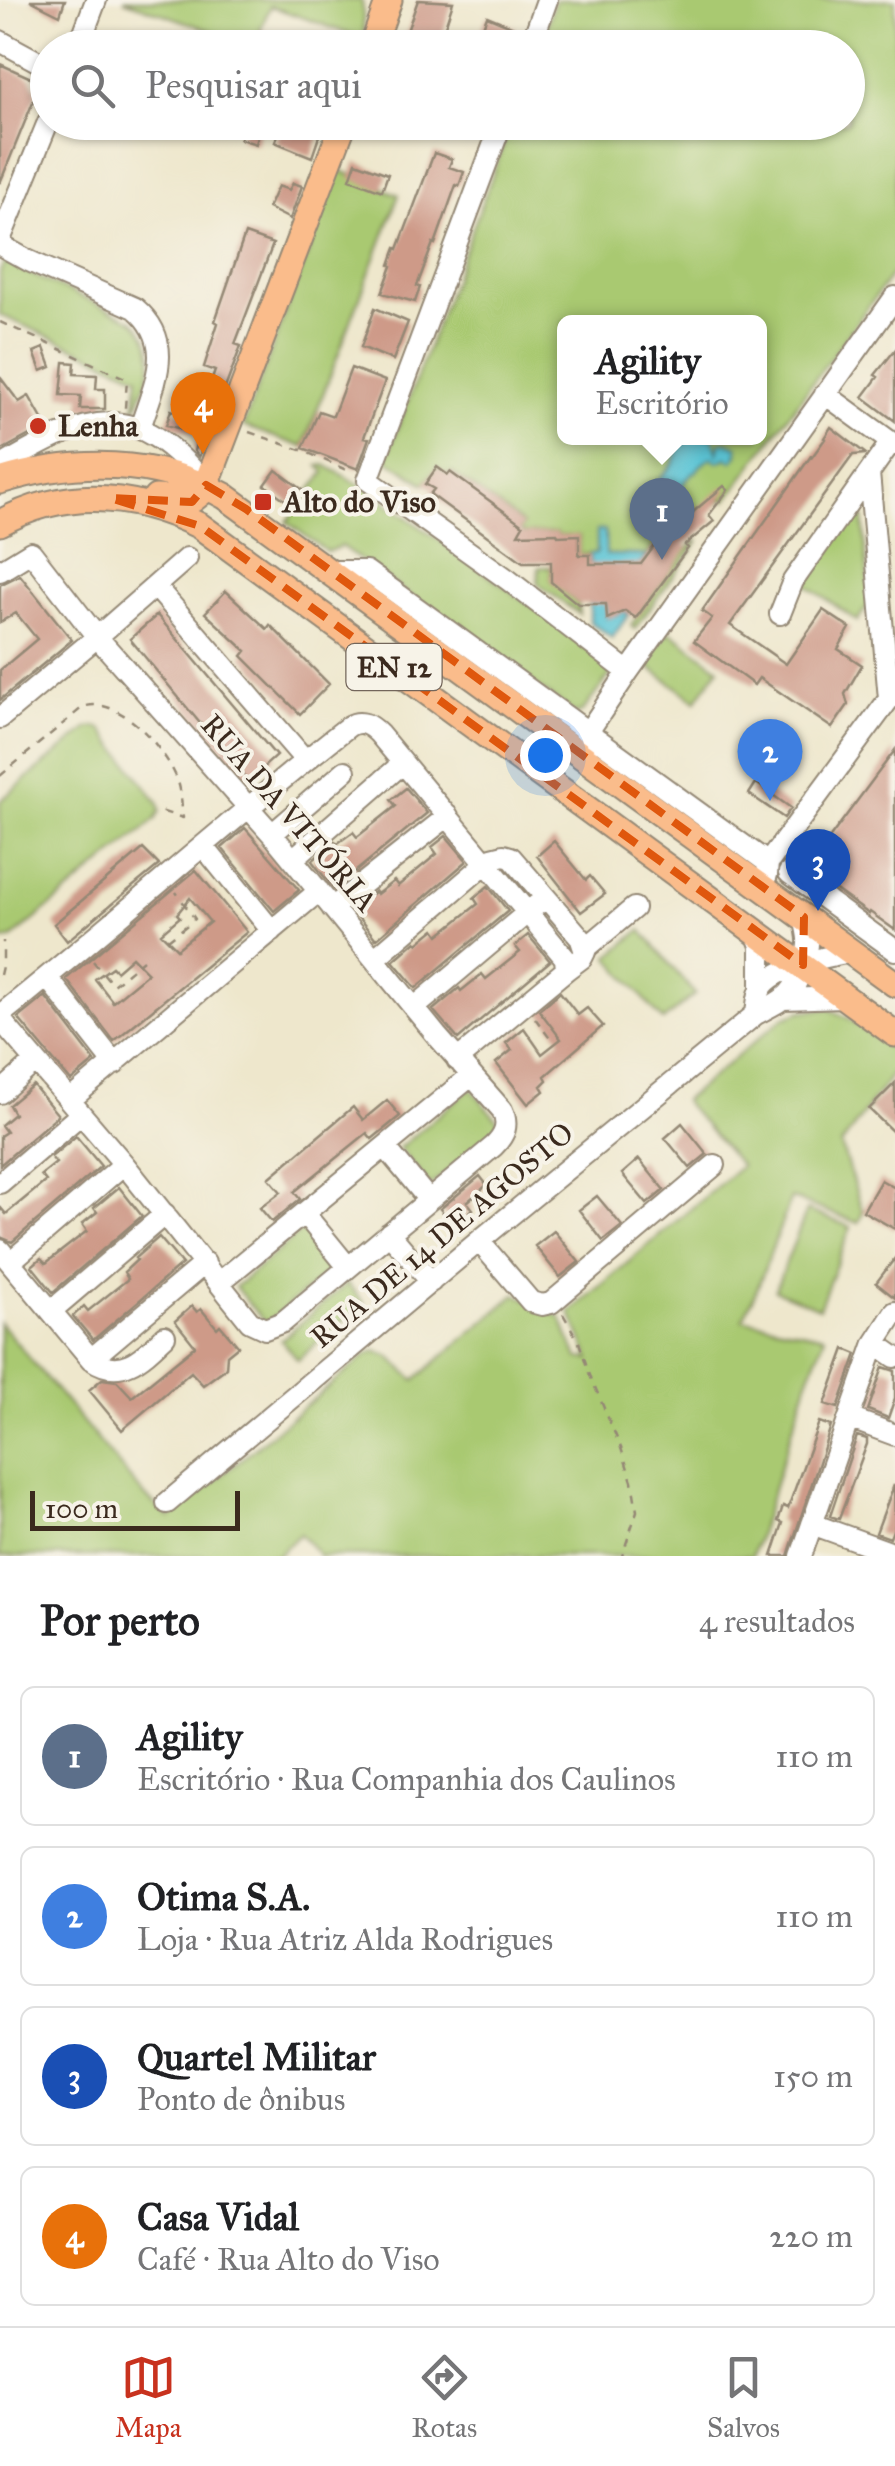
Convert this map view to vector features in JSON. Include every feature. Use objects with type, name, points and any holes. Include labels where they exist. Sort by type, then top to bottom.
[{"type":"main road","points":[[378,30],[389,0]]},
{"type":"main road","points":[[110,498],[186,501],[197,497],[206,485],[337,140]]},
{"type":"main road","name":"EN 12","points":[[0,481],[46,470],[101,466],[145,468],[206,485],[246,509],[517,707],[587,744],[767,875],[804,917],[895,984]]},
{"type":"main road","name":"EN 12","points":[[0,523],[52,503],[110,498],[160,508],[200,526],[895,1034]]},
{"type":"street","points":[[85,30],[96,0]]},
{"type":"street","points":[[536,30],[547,0]]},
{"type":"street","points":[[0,41],[30,57]]},
{"type":"street","points":[[41,140],[0,242],[30,261],[134,308],[149,320],[158,337],[160,367],[132,426]]},
{"type":"street","points":[[495,140],[368,480],[628,672]]},
{"type":"street","points":[[330,570],[366,571],[516,680],[587,744],[628,672],[895,297]]},
{"type":"street","points":[[780,614],[793,581],[893,444],[825,394]]},
{"type":"street","points":[[0,467],[53,437],[98,423],[132,426],[188,463],[206,485]]},
{"type":"street","points":[[767,875],[892,695],[869,473]]},
{"type":"street","name":"RUA DA VITÓRIA","points":[[0,571],[31,552],[97,637],[272,834],[502,1110],[506,1119],[502,1138],[428,1199]]},
{"type":"street","points":[[0,718],[187,558]]},
{"type":"street","points":[[154,586],[305,760]]},
{"type":"street","points":[[516,680],[517,707]]},
{"type":"street","points":[[386,1148],[428,1199],[283,1322],[265,1328],[250,1322],[0,1017],[305,760],[349,726],[362,722],[379,734],[564,954],[566,970]]},
{"type":"street","points":[[292,859],[403,763]]},
{"type":"street","points":[[272,834],[345,771]]},
{"type":"street","points":[[0,1183],[116,1064],[272,931],[326,900],[448,816]]},
{"type":"street","points":[[204,847],[272,931]]},
{"type":"street","points":[[374,959],[498,855],[511,857],[570,924],[585,949]]},
{"type":"street","points":[[788,873],[895,950]]},
{"type":"street","points":[[414,1008],[546,896]]},
{"type":"street","points":[[220,1282],[386,1148],[464,1068],[582,958],[585,949],[634,908]]},
{"type":"street","points":[[784,1000],[800,978],[808,950],[804,917]]},
{"type":"street","points":[[756,933],[762,961],[756,1014]]},
{"type":"street","points":[[761,988],[787,969],[820,957],[852,952]]},
{"type":"street","points":[[48,977],[116,1064]]},
{"type":"street","name":"RUA DE 14 DE AGOSTO","points":[[167,1503],[756,1014],[784,1000],[844,997]]},
{"type":"street","points":[[0,1094],[36,1061]]},
{"type":"street","points":[[124,1164],[5,1256],[91,1359],[120,1368],[134,1363],[165,1336]]},
{"type":"street","points":[[479,1241],[531,1302],[551,1303],[715,1166]]},
{"type":"street","points":[[304,1213],[348,1267]]},
{"type":"street","points":[[51,1311],[165,1214]]},
{"type":"street","points":[[389,1233],[432,1282]]},
{"type":"street","points":[[91,1359],[205,1263]]},
{"type":"street","points":[[801,1556],[876,1343],[895,1312]]},
{"type":"street","points":[[876,1343],[895,1356]]},
{"type":"street","points":[[849,1418],[895,1434]]},
{"type":"street","points":[[812,1524],[895,1554]]},
{"type":"path","points":[[0,322],[127,379],[132,426]]},
{"type":"path","points":[[229,424],[368,480]]},
{"type":"path","points":[[0,776],[83,708],[100,704],[132,721],[171,766],[180,787],[182,818],[160,811]]},
{"type":"path","points":[[166,878],[195,919],[168,940]]},
{"type":"path","points":[[0,975],[2,941]]},
{"type":"path","points":[[82,949],[113,985],[143,960]]},
{"type":"path","points":[[551,1303],[561,1310],[579,1342],[632,1481],[637,1512],[622,1556]]},
{"type":"highlighted area","points":[[206,485],[246,509],[804,917],[803,965],[200,526],[110,498],[192,502]]},
{"type":"green space","points":[[124,0],[362,0],[364,30],[338,30],[270,6],[260,30],[209,30]]},
{"type":"green space","points":[[555,0],[895,0],[895,270],[767,445],[767,315],[557,315],[557,445],[767,445],[726,501],[697,508],[671,531],[673,537],[664,532],[647,555],[605,555],[604,530],[597,553],[579,555],[579,536],[525,534],[520,531],[523,524],[451,472],[448,475],[437,467],[425,484],[387,457],[506,140],[865,140],[865,30],[545,30]]},
{"type":"green space","points":[[339,170],[399,195],[303,447],[243,426]]},
{"type":"green space","points":[[4,262],[133,320],[143,331],[149,343],[151,364],[134,412],[139,376],[0,315],[0,272]]},
{"type":"green space","points":[[325,465],[367,489],[566,630],[613,671],[582,712],[576,714],[341,546],[327,552],[287,522],[325,472],[319,466]]},
{"type":"green space","points":[[855,513],[863,518],[870,603],[857,621],[804,583]]},
{"type":"green space","points":[[697,540],[635,629],[631,626],[636,618]]},
{"type":"green space","points":[[539,567],[551,567],[552,582],[578,604],[579,614],[538,584]]},
{"type":"green space","points":[[669,631],[719,668],[696,701],[649,667],[648,659]]},
{"type":"green space","points":[[88,728],[102,729],[158,802],[160,811],[155,820],[11,939],[0,940],[0,801]]},
{"type":"green space","points":[[641,930],[695,994],[663,1021],[609,957]]},
{"type":"green space","points":[[829,1009],[895,1052],[895,1070],[841,1145],[863,1213],[858,1223],[791,1198],[743,1319],[825,1336],[752,1556],[320,1556],[300,1534],[276,1556],[0,1556],[0,1323],[143,1494],[170,1518],[368,1354],[376,1351],[389,1356],[415,1380],[516,1294],[560,1317],[578,1358],[590,1359],[570,1312],[741,1166],[683,1101],[783,1018],[802,1011]]},
{"type":"green space","points":[[471,1088],[502,1126],[430,1186],[399,1148]]},
{"type":"green space","points":[[807,1210],[851,1227],[819,1308],[775,1290]]},
{"type":"green space","points":[[305,1228],[336,1266],[266,1324],[235,1287]]},
{"type":"green space","points":[[347,1283],[364,1303],[298,1360],[281,1340]]},
{"type":"water","points":[[715,445],[718,453],[720,445],[733,445],[738,447],[738,455],[732,461],[727,458],[718,462],[711,457],[670,499],[651,508],[648,492],[673,464],[679,448]]},
{"type":"water","points":[[605,530],[606,555],[647,555],[637,569],[605,565],[607,618],[625,611],[629,614],[612,638],[590,622],[590,554],[597,553],[597,531]]},
{"type":"building","points":[[30,0],[65,0],[60,15]]},
{"type":"building","points":[[418,0],[453,2],[444,30],[407,30]]},
{"type":"building","points":[[487,16],[516,28],[515,30],[482,30]]},
{"type":"building","points":[[0,64],[30,78],[30,109],[0,183]]},
{"type":"building","points":[[276,140],[318,140],[312,157]]},
{"type":"building","points":[[434,153],[452,159],[449,167],[464,172],[433,243],[415,302],[382,293]]},
{"type":"building","points":[[356,162],[388,174],[382,191],[350,179]]},
{"type":"building","points":[[293,183],[302,186],[290,219],[268,208],[278,186],[289,190]]},
{"type":"building","points":[[245,234],[273,244],[235,344],[241,346],[199,457],[194,451],[199,434],[166,425],[171,410],[198,418],[215,371],[204,367],[218,323],[215,321]]},
{"type":"building","points":[[375,308],[408,322],[393,360],[361,347]]},
{"type":"building","points":[[44,348],[51,367],[41,371],[34,352]]},
{"type":"building","points":[[895,350],[895,421],[863,397]]},
{"type":"building","points":[[64,362],[75,363],[74,374],[97,375],[96,389],[105,389],[105,409],[80,409],[81,396],[61,395]]},
{"type":"building","points":[[351,368],[385,381],[364,437],[369,438],[358,469],[303,448],[319,411],[333,416]]},
{"type":"building","points":[[0,377],[19,402],[29,396],[46,426],[0,451]]},
{"type":"building","points":[[831,427],[866,454],[853,455],[730,625],[786,664],[823,610],[850,628],[838,649],[862,665],[845,694],[848,705],[832,728],[759,678],[754,685],[694,641],[712,618],[702,611]]},
{"type":"building","points":[[437,467],[448,475],[450,472],[523,525],[518,534],[579,535],[579,555],[590,555],[590,564],[641,564],[665,532],[724,486],[728,490],[709,515],[714,521],[685,545],[688,548],[636,618],[625,611],[607,619],[606,604],[578,604],[551,582],[551,562],[523,562],[430,494],[434,489],[425,484]]},
{"type":"building","points":[[276,470],[303,490],[292,505],[265,485]]},
{"type":"building","points":[[20,575],[72,640],[0,700],[0,670],[37,639],[16,613],[0,622],[0,585]]},
{"type":"building","points":[[226,591],[267,629],[270,625],[329,684],[300,714],[242,656],[246,651],[205,613]]},
{"type":"building","points":[[157,615],[276,756],[248,781],[130,639]]},
{"type":"building","points":[[895,750],[895,930],[804,867]]},
{"type":"building","points":[[756,783],[791,808],[784,818],[749,794]]},
{"type":"building","points":[[406,788],[427,813],[334,889],[312,861],[335,841],[338,843],[353,832],[357,837],[396,806],[391,800]]},
{"type":"building","points":[[245,828],[299,890],[274,911],[222,848]]},
{"type":"building","points":[[446,836],[467,861],[376,939],[352,910],[394,881],[398,886],[437,854],[432,847]]},
{"type":"building","points":[[554,841],[586,880],[590,876],[605,894],[581,912],[537,856]]},
{"type":"building","points":[[143,849],[159,865],[67,941],[54,924]]},
{"type":"building","points":[[196,870],[247,932],[114,1041],[66,979]],"holes":[[[190,898],[210,922],[177,949],[161,933],[180,917],[177,914]],[[132,957],[148,973],[113,1002],[95,979],[112,967],[116,971]]]},
{"type":"building","points":[[488,886],[508,911],[416,988],[393,961],[435,929],[439,935],[478,904],[474,898]]},
{"type":"building","points":[[528,935],[550,961],[458,1039],[433,1010],[482,974],[486,979],[520,952],[515,946]]},
{"type":"building","points":[[560,992],[578,1015],[587,1008],[603,1026],[545,1076],[547,1080],[541,1086],[544,1091],[528,1104],[496,1063],[512,1050],[506,1043],[524,1028],[542,1054],[561,1039],[539,1010]]},
{"type":"building","points":[[45,996],[95,1061],[71,1081],[18,1018]]},
{"type":"building","points":[[895,1083],[895,1134],[869,1109]]},
{"type":"building","points":[[33,1085],[58,1115],[0,1165],[0,1136],[6,1132],[1,1125],[14,1114],[9,1105]]},
{"type":"building","points":[[387,1100],[400,1116],[372,1139],[367,1133],[294,1192],[300,1199],[272,1222],[260,1208],[281,1192],[269,1178],[353,1107],[363,1120]]},
{"type":"building","points":[[682,1123],[707,1154],[690,1168],[665,1138]]},
{"type":"building","points":[[76,1136],[101,1166],[12,1242],[0,1237],[0,1207],[6,1214],[46,1181],[41,1175],[56,1163],[51,1157]]},
{"type":"building","points":[[639,1159],[664,1190],[647,1204],[622,1174]]},
{"type":"building","points":[[480,1176],[487,1185],[467,1202],[473,1209],[454,1225],[440,1209]]},
{"type":"building","points":[[881,1180],[895,1188],[895,1229],[863,1211]]},
{"type":"building","points":[[119,1187],[142,1216],[53,1292],[32,1266],[41,1258],[46,1263],[87,1231],[82,1224]]},
{"type":"building","points":[[597,1196],[622,1226],[603,1241],[579,1210]]},
{"type":"building","points":[[554,1231],[579,1262],[560,1277],[535,1246]]},
{"type":"building","points":[[159,1237],[182,1264],[93,1340],[73,1316],[84,1306],[88,1311],[128,1279],[124,1272]]},
{"type":"building","points":[[895,1258],[895,1298],[876,1283]]},
{"type":"building","points":[[192,1306],[197,1312],[201,1309],[217,1328],[220,1325],[238,1346],[227,1355],[226,1368],[203,1385],[191,1372],[122,1430],[89,1390],[102,1379],[117,1381],[132,1397],[195,1346],[175,1321]]},
{"type":"building","points":[[845,1349],[857,1354],[838,1408],[825,1404]]},
{"type":"building","points":[[883,1367],[895,1371],[895,1398],[888,1418],[868,1410]]},
{"type":"building","points":[[819,1422],[831,1426],[788,1556],[772,1556],[783,1523],[778,1521],[783,1506],[788,1508]]},
{"type":"building","points":[[857,1436],[867,1439],[867,1444],[839,1519],[830,1516]]},
{"type":"building","points":[[894,1485],[895,1525],[890,1538],[876,1533]]},
{"type":"place","name":"Lenha","points":[[38,426]]},
{"type":"place","name":"Casa Vidal","points":[[203,454]]},
{"type":"place","name":"Alto do Viso","points":[[263,502]]},
{"type":"place","name":"Agility","points":[[662,560]]},
{"type":"place","name":"Otima S.A.","points":[[770,801]]},
{"type":"place","name":"Quartel Militar","points":[[818,911]]}]
